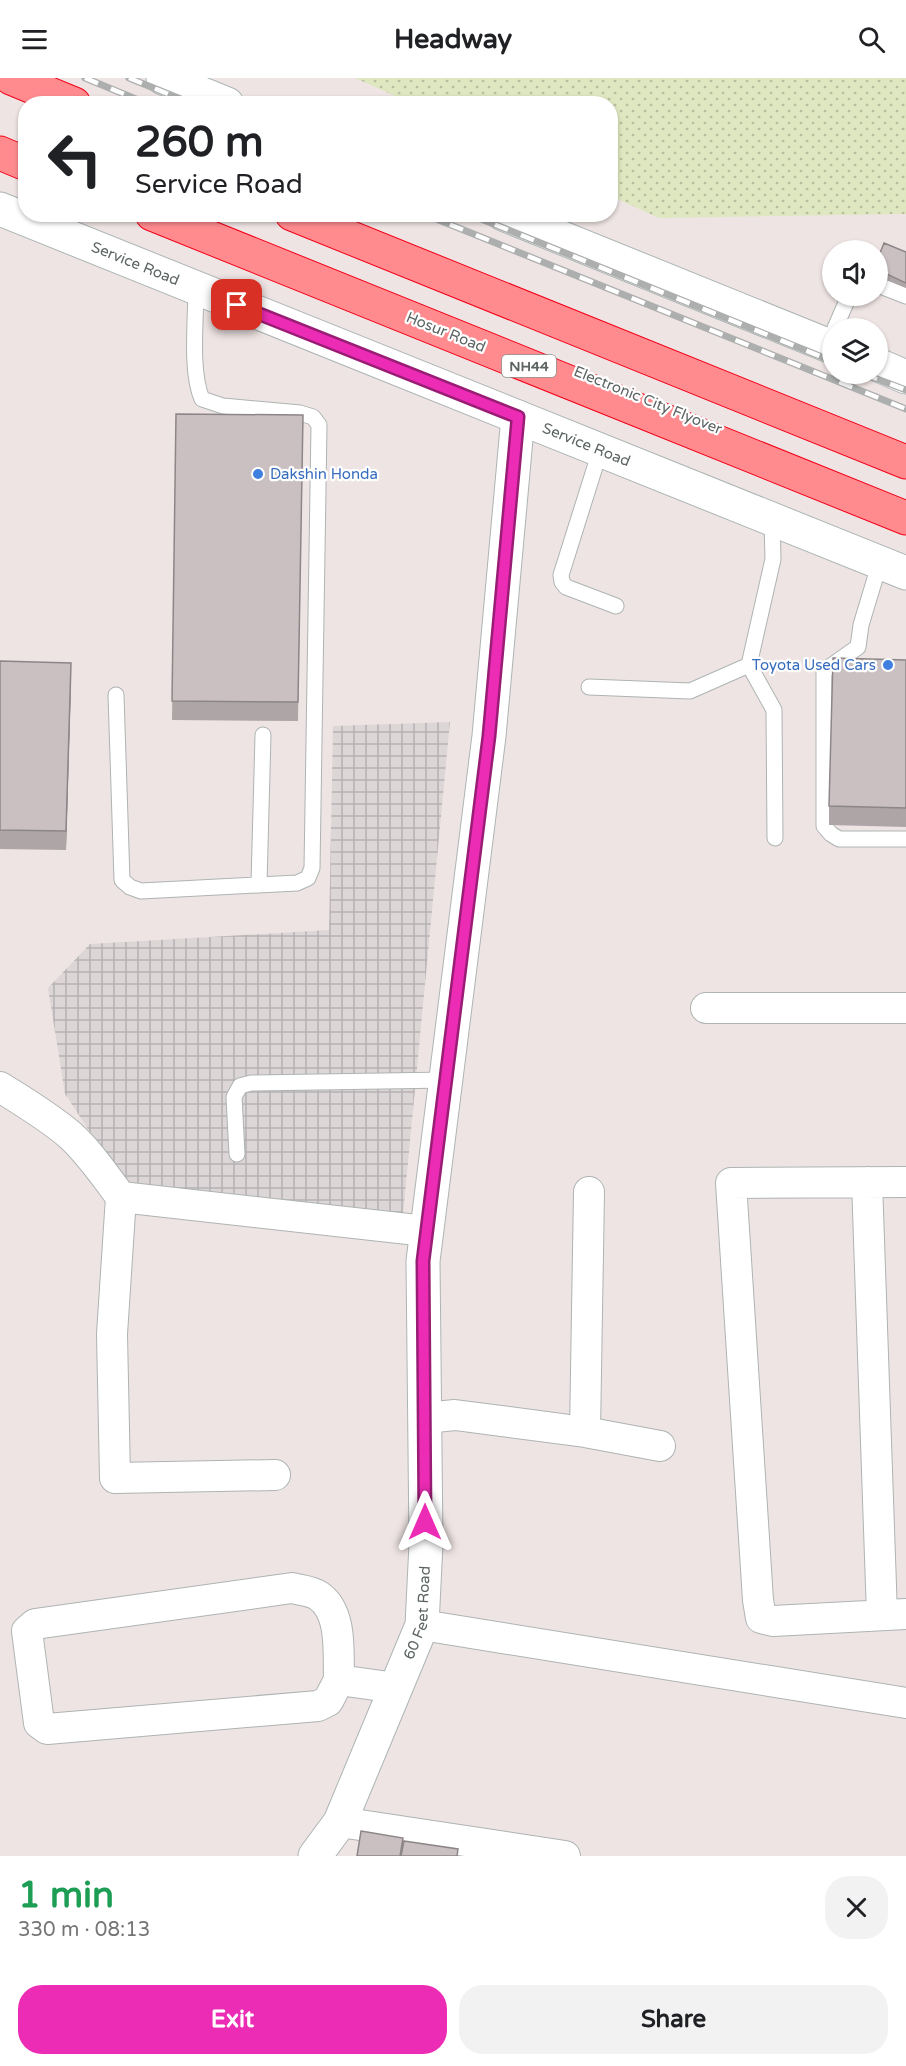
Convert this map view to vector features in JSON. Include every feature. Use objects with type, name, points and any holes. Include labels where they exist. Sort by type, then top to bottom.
[{"type":"highway","points":[[10,78],[54,96]]},
{"type":"highway","points":[[0,97],[18,104]]},
{"type":"highway","points":[[0,139],[18,146]]},
{"type":"highway","points":[[0,153],[18,161]]},
{"type":"highway","name":"Hosur Road","points":[[172,222],[906,518]]},
{"type":"highway","name":"Electronic City Flyover","points":[[209,222],[906,505]]},
{"type":"highway","points":[[312,222],[906,462]]},
{"type":"highway","points":[[369,222],[906,439]]},
{"type":"street","points":[[164,78],[208,96]]},
{"type":"street","name":"Service Road","points":[[1,211],[18,218]]},
{"type":"street","name":"Service Road","points":[[29,222],[893,568]]},
{"type":"street","points":[[524,222],[822,335]]},
{"type":"street","points":[[888,369],[906,377]]},
{"type":"street","name":"60 Feet Road","points":[[315,1856],[340,1822],[422,1626],[426,1544],[423,1261],[489,736],[518,417]]},
{"type":"street","points":[[706,1008],[906,1008]]},
{"type":"street","points":[[0,1087],[47,1117],[71,1136],[90,1156],[121,1197],[112,1334],[115,1478],[275,1475]]},
{"type":"street","points":[[867,1182],[894,1614],[773,1621],[761,1618],[758,1600],[731,1183],[867,1182],[906,1182]]},
{"type":"street","points":[[585,1432],[589,1192]]},
{"type":"street","points":[[121,1197],[426,1231]]},
{"type":"street","points":[[425,1418],[455,1415],[585,1432],[660,1446]]},
{"type":"street","points":[[291,1588],[318,1595],[330,1607],[336,1627],[339,1680],[328,1701],[318,1706],[47,1729],[39,1723],[27,1631],[35,1624],[291,1588]]},
{"type":"street","points":[[422,1626],[906,1703]]},
{"type":"street","points":[[339,1680],[396,1688]]},
{"type":"street","points":[[340,1822],[565,1856]]},
{"type":"lane","points":[[116,695],[122,880],[130,887],[141,891],[297,883],[308,878],[312,868],[319,425],[313,417],[300,413],[223,406],[202,399],[197,388],[196,374],[196,288]]},
{"type":"lane","points":[[888,289],[906,296]]},
{"type":"lane","points":[[600,451],[561,575],[566,587],[616,606]]},
{"type":"lane","points":[[772,520],[773,559],[749,665],[774,710],[775,838]]},
{"type":"lane","points":[[893,568],[861,625],[858,647],[824,671],[824,825],[831,834],[839,839],[906,839]]},
{"type":"lane","points":[[589,687],[690,691],[749,665]]},
{"type":"lane","points":[[259,884],[262,735]]},
{"type":"lane","points":[[237,1154],[234,1097],[240,1086],[250,1083],[447,1080]]},
{"type":"shaded area","points":[[450,722],[403,1215],[128,1190],[65,1094],[48,988],[90,944],[329,930],[333,726]]},
{"type":"green space","points":[[355,78],[906,78],[906,214],[659,218],[618,199],[618,96],[395,96]]},
{"type":"building","points":[[888,245],[906,252],[906,283],[888,275]]},
{"type":"building","points":[[176,414],[303,415],[298,702],[172,701]]},
{"type":"building","points":[[833,658],[906,660],[906,808],[829,806]]},
{"type":"building","points":[[0,661],[71,663],[66,831],[0,830]]},
{"type":"building","points":[[361,1831],[403,1838],[400,1856],[357,1856]]},
{"type":"building","points":[[404,1841],[458,1849],[457,1856],[401,1856]]},
{"type":"railway","points":[[85,78],[129,96]]},
{"type":"railway","points":[[129,78],[173,96]]},
{"type":"railway","points":[[444,222],[906,409]]},
{"type":"railway","points":[[489,222],[822,357]]},
{"type":"railway","points":[[888,383],[906,390]]},
{"type":"place","name":"Dakshin Honda","points":[[258,474]]},
{"type":"place","name":"Toyota Used Cars","points":[[888,665]]},
{"type":"route","points":[[237,305],[518,417],[489,736],[423,1261],[425,1522]]}]
